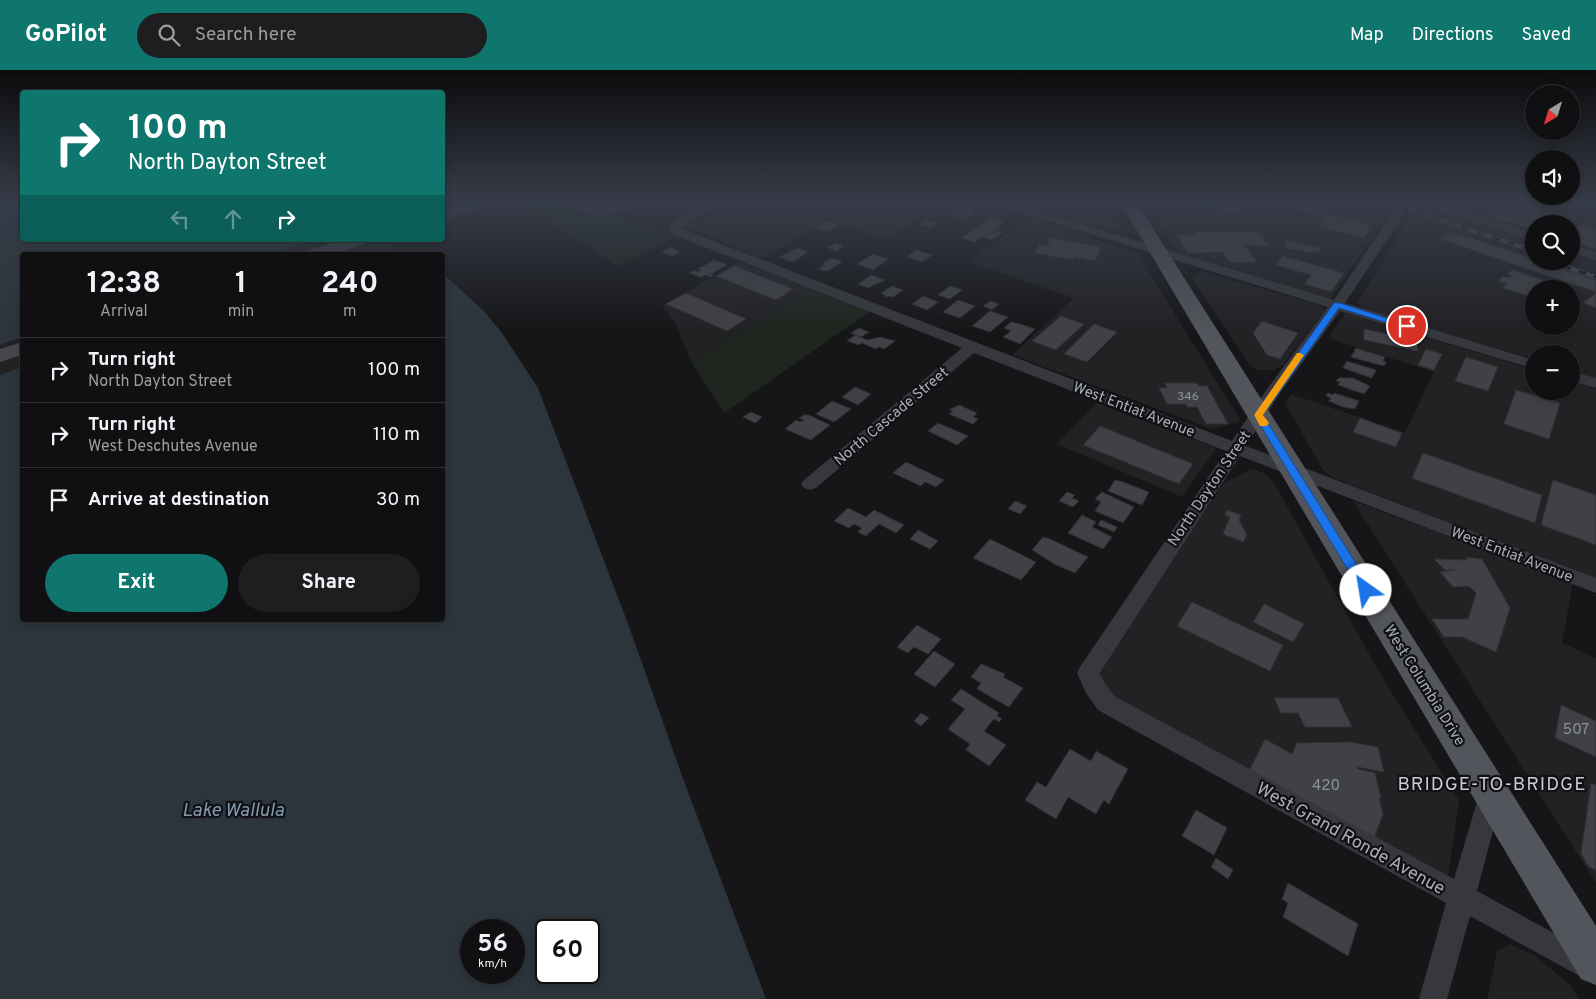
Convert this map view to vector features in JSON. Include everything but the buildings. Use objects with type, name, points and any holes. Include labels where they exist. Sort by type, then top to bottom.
[{"type":"main road","name":"West Columbia Drive","points":[[1155,245],[1596,964]]},
{"type":"street","points":[[321,252],[342,245]]},
{"type":"street","name":"West Entiat Avenue","points":[[710,245],[1596,586]]},
{"type":"street","points":[[1139,245],[1525,362]]},
{"type":"street","name":"North Dayton Street","points":[[1106,703],[1094,687],[1088,673],[1258,415],[1337,305],[1377,245]]},
{"type":"street","points":[[1580,251],[1596,256]]},
{"type":"street","name":"North Cascade Street","points":[[810,484],[972,347]]},
{"type":"street","points":[[0,356],[20,349]]},
{"type":"street","points":[[1580,379],[1596,383]]},
{"type":"street","name":"West Grand Ronde Avenue","points":[[1106,703],[1596,971]]},
{"type":"street","points":[[1433,999],[1491,792]]},
{"type":"shaded area","points":[[297,245],[392,245],[398,252],[277,252]]},
{"type":"shaded area","points":[[586,245],[658,245],[617,266]]},
{"type":"shaded area","points":[[730,245],[784,245],[761,259]]},
{"type":"shaded area","points":[[990,245],[1113,245],[1137,253],[1241,421],[1212,429],[1012,355],[1074,298],[968,262]]},
{"type":"shaded area","points":[[1174,245],[1367,245],[1331,298],[1324,298],[1180,254]]},
{"type":"shaded area","points":[[1393,245],[1525,245],[1525,270],[1580,270],[1580,254],[1596,259],[1596,378],[1580,374],[1580,345],[1525,345],[1525,356],[1369,311],[1357,303]]},
{"type":"shaded area","points":[[1580,245],[1596,245],[1596,252],[1580,247]]},
{"type":"shaded area","points":[[740,262],[810,288],[692,363],[675,323],[662,306]]},
{"type":"shaded area","points":[[1204,272],[1315,304],[1323,307],[1325,311],[1283,365],[1274,370],[1257,370],[1250,366],[1193,279],[1198,273]]},
{"type":"shaded area","points":[[810,288],[869,312],[724,413],[692,363]]},
{"type":"shaded area","points":[[1346,313],[1525,367],[1525,400],[1580,400],[1580,384],[1596,389],[1596,579],[1334,478],[1323,470],[1285,403],[1291,394],[1405,433],[1434,372],[1328,338]]},
{"type":"shaded area","points":[[20,338],[20,368],[0,375],[0,345]]},
{"type":"shaded area","points":[[1097,403],[1216,448],[1182,497],[1057,444]]},
{"type":"shaded area","points":[[1252,469],[1266,474],[1274,483],[1379,672],[1459,801],[1447,883],[1083,687],[1224,483]]},
{"type":"shaded area","points":[[1353,501],[1573,583],[1562,643],[1596,658],[1596,883]]},
{"type":"shaded area","points":[[1510,944],[1537,957],[1571,986],[1579,999],[1487,999],[1497,951]]},
{"type":"water","points":[[0,245],[297,245],[277,252],[20,252],[20,338],[0,345]]},
{"type":"water","name":"Lake Wallula","points":[[445,276],[484,311],[502,333],[538,388],[627,621],[685,784],[766,999],[0,999],[0,375],[20,368],[20,622],[445,622]]},
{"type":"railway","points":[[1517,245],[1525,248]]},
{"type":"railway","points":[[1575,270],[1596,277]]},
{"type":"slow traffic","points":[[1264,423],[1258,415],[1300,355]]},
{"type":"district","name":"BRIDGE-TO-BRIDGE","points":[[1492,783]]},
{"type":"route","points":[[1366,590],[1258,415],[1337,305],[1407,326]]}]
